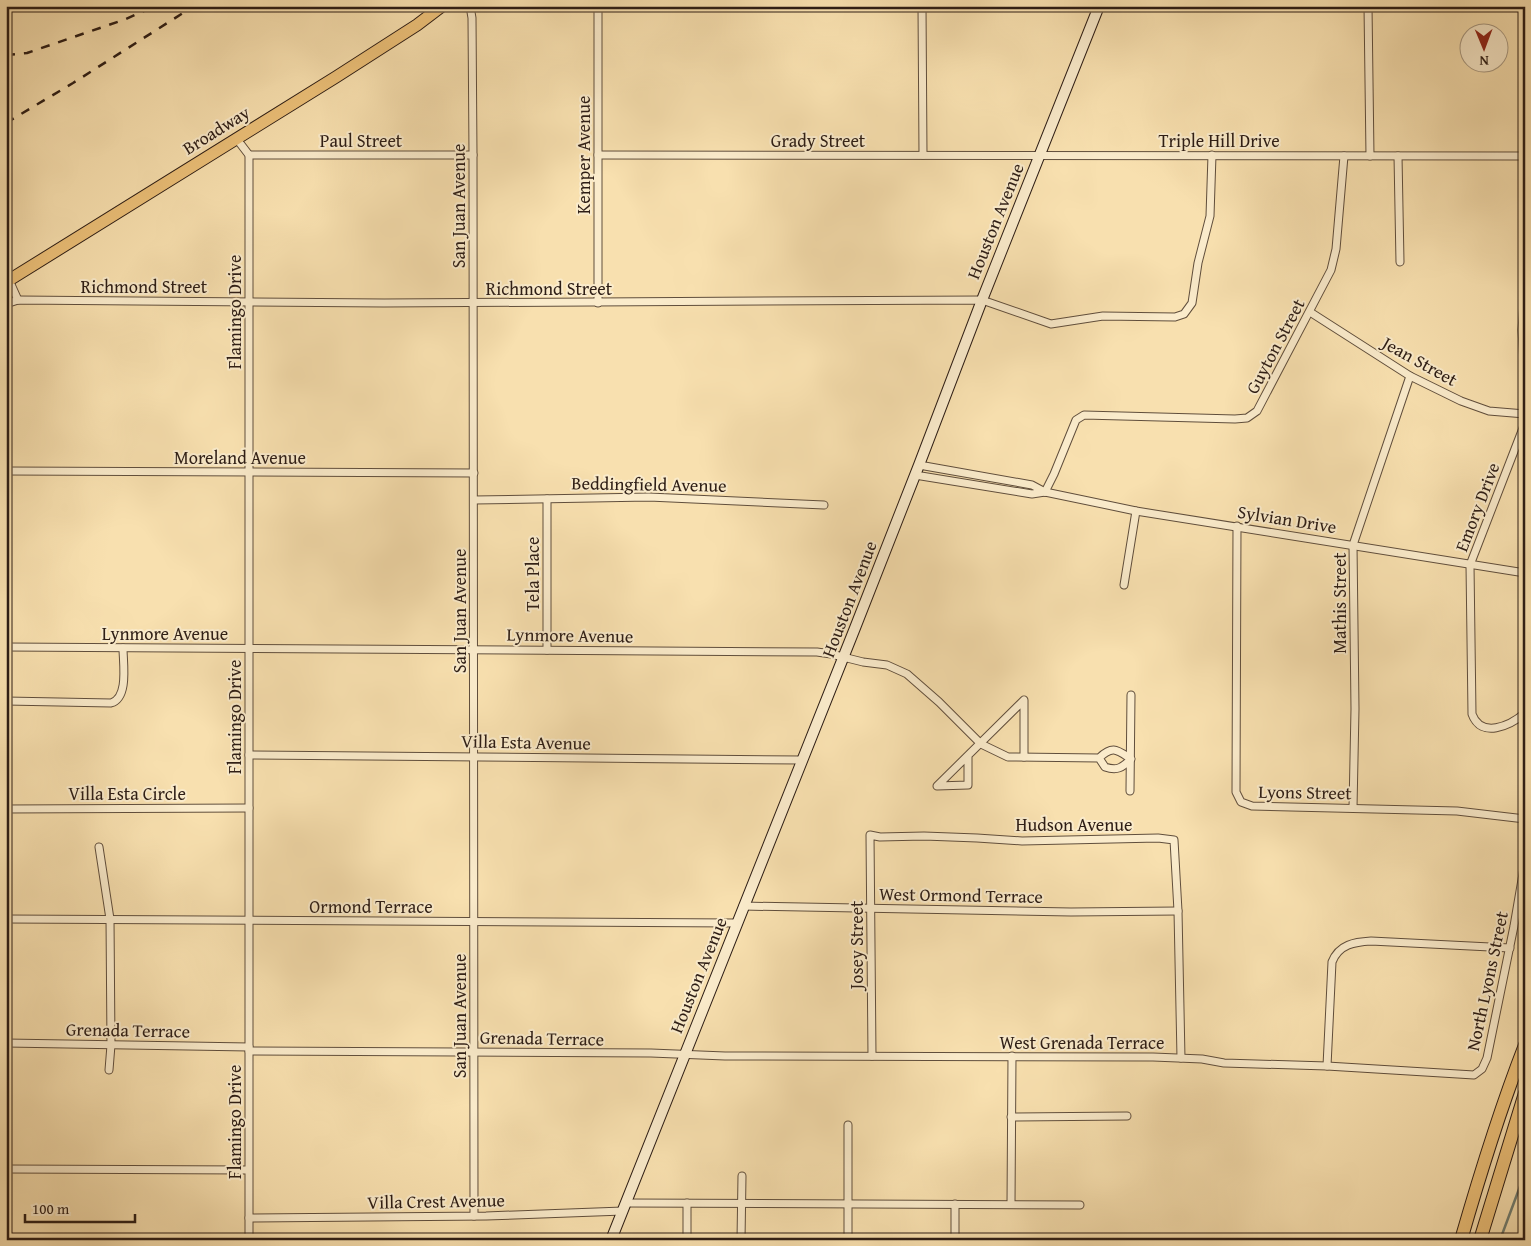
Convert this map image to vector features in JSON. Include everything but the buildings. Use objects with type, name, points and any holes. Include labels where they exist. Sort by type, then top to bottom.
[{"type":"highway","points":[[1461,1240],[1484,1163],[1525,1045]]},
{"type":"highway","points":[[1480,1240],[1525,1093]]},
{"type":"main road","name":"Broadway","points":[[8,281],[408,30],[442,6]]},
{"type":"street","name":"San Juan Avenue","points":[[470,6],[472,18],[473,155],[474,1216]]},
{"type":"street","name":"Kemper Avenue","points":[[598,6],[598,303]]},
{"type":"street","points":[[922,6],[923,155]]},
{"type":"street","name":"Houston Avenue","points":[[611,1240],[1099,6]]},
{"type":"street","points":[[1368,6],[1370,156]]},
{"type":"street","points":[[236,138],[249,155]]},
{"type":"street","name":"Paul Street","points":[[249,155],[473,155]]},
{"type":"street","name":"Flamingo Drive","points":[[249,155],[249,1240]]},
{"type":"street","name":"Grady Street","points":[[598,155],[1039,155]]},
{"type":"street","name":"Triple Hill Drive","points":[[1039,155],[1525,156]]},
{"type":"street","name":"Richmond Street","points":[[6,304],[18,300],[598,303],[982,300],[1051,324],[1103,316],[1175,317],[1184,314],[1192,303],[1198,262],[1210,216],[1212,155]]},
{"type":"street","name":"Guyton Street","points":[[1045,492],[1076,420],[1084,415],[1246,418],[1254,414],[1310,312],[1332,266],[1336,249],[1344,156]]},
{"type":"street","points":[[1398,156],[1400,262]]},
{"type":"street","points":[[8,281],[18,300]]},
{"type":"street","points":[[1525,288],[1522,330],[1525,380]]},
{"type":"street","name":"Jean Street","points":[[1310,312],[1410,376],[1473,406],[1496,412],[1525,414]]},
{"type":"street","name":"Mathis Street","points":[[1353,808],[1353,544],[1410,376]]},
{"type":"street","name":"Emory Drive","points":[[1525,423],[1470,565],[1472,714],[1474,719],[1486,727],[1507,726],[1525,714]]},
{"type":"street","name":"Sylvian Drive","points":[[917,470],[1032,485],[1045,492],[1136,510],[1525,573]]},
{"type":"street","name":"Moreland Avenue","points":[[6,471],[474,473]]},
{"type":"street","name":"Beddingfield Avenue","points":[[474,500],[686,497],[824,505]]},
{"type":"street","name":"Tela Place","points":[[547,498],[547,650]]},
{"type":"street","points":[[1124,585],[1136,510]]},
{"type":"street","name":"Lyons Street","points":[[1237,526],[1237,796],[1241,802],[1252,806],[1457,811],[1525,820]]},
{"type":"street","name":"Lynmore Avenue","points":[[6,647],[817,652],[887,665],[907,674],[939,702],[981,744],[1008,757],[1099,758],[1108,750],[1117,750],[1131,760],[1122,768],[1113,770],[1105,767],[1099,758]]},
{"type":"street","points":[[6,701],[111,703],[116,701],[122,694],[123,687],[123,648]]},
{"type":"street","points":[[1130,790],[1131,695]]},
{"type":"street","points":[[968,756],[968,785],[937,786],[1024,700],[1024,757]]},
{"type":"street","name":"Villa Esta Avenue","points":[[249,755],[802,760]]},
{"type":"street","name":"Villa Esta Circle","points":[[6,808],[249,808]]},
{"type":"street","name":"Hudson Avenue","points":[[870,835],[880,837],[924,836],[1022,841],[1158,838],[1174,840],[1178,912]]},
{"type":"street","name":"Josey Street","points":[[870,835],[872,1056]]},
{"type":"street","points":[[98,847],[110,919],[111,1045],[109,1070]]},
{"type":"street","name":"North Lyons Street","points":[[1477,1073],[1482,1069],[1486,1058],[1510,948],[1525,862]]},
{"type":"street","name":"West Ormond Terrace","points":[[743,906],[1178,912]]},
{"type":"street","points":[[1178,912],[1181,1058]]},
{"type":"street","name":"Ormond Terrace","points":[[6,919],[736,923]]},
{"type":"street","points":[[1327,1066],[1332,962],[1341,949],[1353,943],[1371,941],[1510,948]]},
{"type":"street","name":"Grenada Terrace","points":[[6,1044],[685,1054]]},
{"type":"street","name":"West Grenada Terrace","points":[[685,1054],[1181,1058],[1224,1063],[1327,1066],[1460,1075],[1477,1073]]},
{"type":"street","points":[[1011,1204],[1012,1056]]},
{"type":"street","points":[[1011,1117],[1127,1116]]},
{"type":"street","points":[[848,1125],[848,1240]]},
{"type":"street","points":[[6,1169],[248,1170]]},
{"type":"street","points":[[741,1240],[742,1176]]},
{"type":"street","points":[[624,1207],[687,1203],[1080,1205]]},
{"type":"street","points":[[687,1203],[687,1240]]},
{"type":"street","points":[[954,1240],[955,1204]]},
{"type":"street","name":"Villa Crest Avenue","points":[[249,1218],[474,1216],[624,1207]]},
{"type":"waterway","points":[[1500,1240],[1525,1173]]},
{"type":"railway","points":[[6,55],[27,53],[126,19],[155,6]]},
{"type":"railway","points":[[6,123],[194,6]]}]
